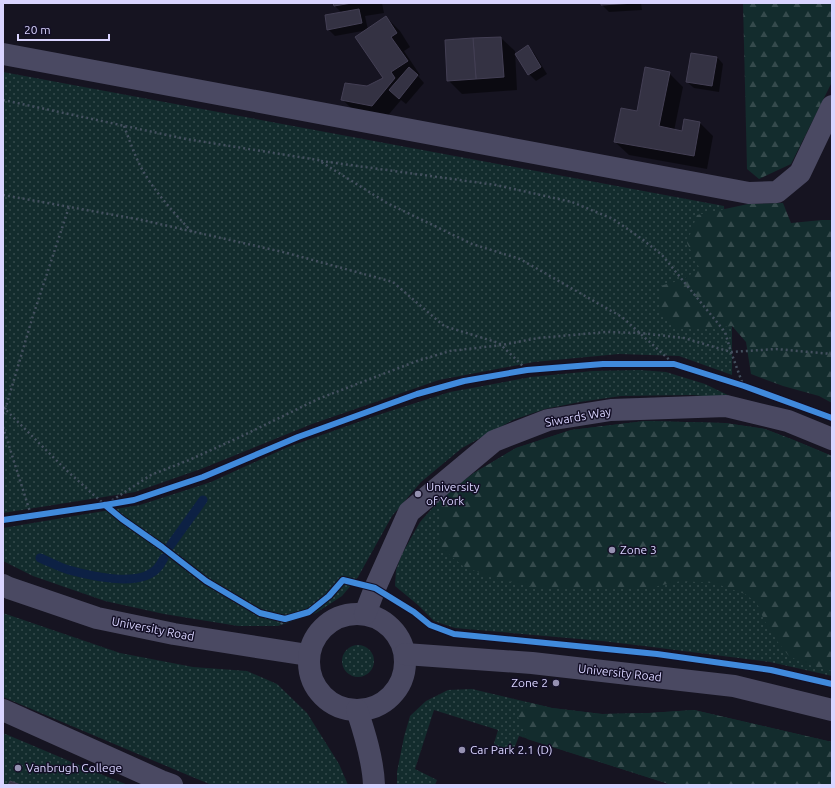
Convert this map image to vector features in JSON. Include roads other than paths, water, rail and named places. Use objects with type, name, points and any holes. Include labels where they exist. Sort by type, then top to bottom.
[{"type":"street","points":[[3,54],[749,193],[777,192],[800,173],[832,106]]},
{"type":"street","name":"Siwards Way","points":[[365,614],[409,512],[494,441],[548,420],[612,410],[726,406],[788,421],[832,439]]},
{"type":"street","name":"University Road","points":[[3,585],[97,618],[174,634],[308,655]]},
{"type":"street","points":[[347,614],[365,614],[381,619],[394,630],[401,640],[405,654],[405,673],[399,686],[390,698],[376,706],[357,710],[341,708],[322,696],[312,681],[308,664],[308,655],[314,638],[330,621],[347,614]]},
{"type":"street","name":"University Road","points":[[405,654],[532,663],[734,686],[832,710]]},
{"type":"street","points":[[3,710],[164,784]]},
{"type":"street","points":[[357,710],[374,771],[374,785]]},
{"type":"waterway","points":[[170,546],[203,500]]},
{"type":"waterway","points":[[40,558],[69,570],[116,579],[141,577],[151,573],[160,565],[164,558]]},
{"type":"place","name":"University of York","points":[[418,494]]},
{"type":"place","name":"Zone 3","points":[[612,550]]},
{"type":"place","name":"Zone 2","points":[[556,683]]},
{"type":"place","name":"Car Park 2.1 (D)","points":[[462,750]]},
{"type":"place","name":"Vanbrugh College","points":[[18,768]]}]
